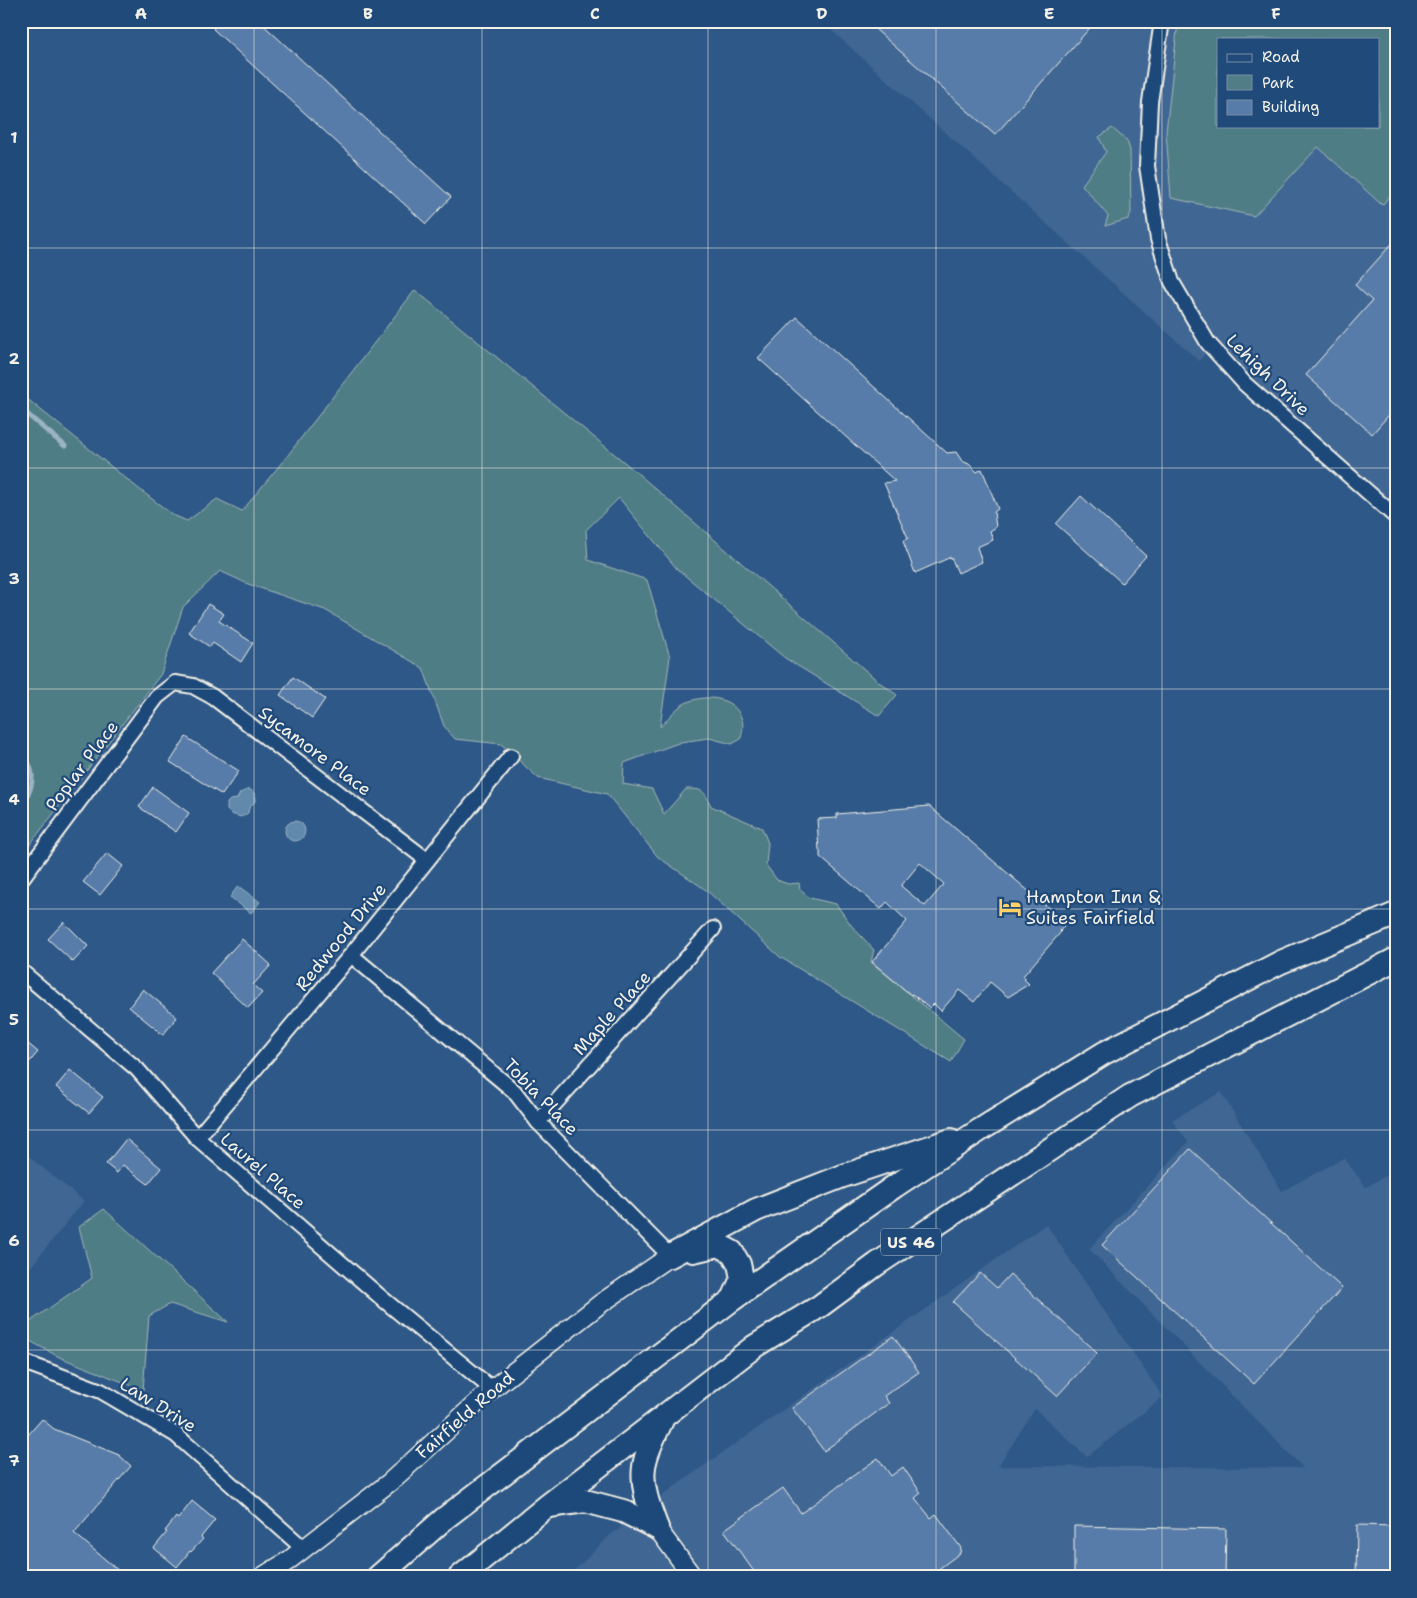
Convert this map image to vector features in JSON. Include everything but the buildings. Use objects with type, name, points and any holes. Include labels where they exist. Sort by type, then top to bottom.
[{"type":"highway","points":[[378,1577],[445,1518],[732,1299],[895,1186],[980,1130],[1104,1053],[1221,992],[1281,962],[1396,914]]},
{"type":"highway","name":"US 46","points":[[460,1577],[547,1506],[755,1346],[820,1306],[877,1264],[1130,1096],[1396,959]]},
{"type":"highway","points":[[670,1256],[756,1210],[852,1173],[980,1130]]},
{"type":"highway","points":[[670,1256],[719,1245],[732,1252],[739,1264],[742,1278],[732,1299]]},
{"type":"highway","points":[[657,1528],[646,1501],[644,1468],[650,1446],[663,1416]]},
{"type":"highway","points":[[547,1506],[585,1501],[623,1511],[657,1528]]},
{"type":"street","name":"Lehigh Drive","points":[[1162,21],[1150,102],[1147,166],[1158,239],[1172,282],[1208,343],[1245,384],[1396,516]]},
{"type":"street","name":"Sycamore Place","points":[[175,683],[193,686],[214,697],[427,860]]},
{"type":"street","name":"Poplar Place","points":[[22,878],[157,697],[175,683]]},
{"type":"street","name":"Redwood Drive","points":[[196,1138],[351,955],[511,756]]},
{"type":"street","name":"Maple Place","points":[[538,1122],[712,929]]},
{"type":"street","name":"Tobia Place","points":[[351,955],[514,1091],[538,1122],[670,1256]]},
{"type":"street","name":"Laurel Place","points":[[21,971],[137,1069],[196,1138],[384,1300],[492,1389]]},
{"type":"street","name":"Fairfield Road","points":[[262,1577],[288,1561],[390,1482],[492,1389],[600,1304],[670,1256]]},
{"type":"street","name":"Law Drive","points":[[21,1360],[101,1392],[176,1435],[303,1548]]},
{"type":"street","points":[[657,1528],[693,1577]]},
{"type":"shaded area","points":[[821,21],[1396,21],[1396,509],[1214,343],[1199,361]]},
{"type":"shaded area","points":[[249,789],[256,796],[256,800],[249,808],[248,813],[241,817],[231,814],[227,810],[227,803],[230,800],[237,799],[240,793]]},
{"type":"shaded area","points":[[295,821],[302,824],[305,831],[302,838],[295,841],[288,838],[285,831],[288,824]]},
{"type":"shaded area","points":[[238,886],[260,902],[251,913],[230,897]]},
{"type":"shaded area","points":[[1221,1092],[1282,1191],[1344,1158],[1366,1187],[1396,1170],[1396,1577],[568,1577],[608,1537],[674,1487],[1046,1224],[1163,1397],[1087,1457],[1035,1409],[998,1466],[1303,1468],[1089,1249],[1188,1142],[1172,1120]]},
{"type":"shaded area","points":[[21,1150],[84,1201],[21,1279]]},
{"type":"green space","points":[[1178,21],[1396,21],[1396,189],[1382,205],[1318,147],[1254,216],[1171,198],[1166,132]]},
{"type":"green space","points":[[1112,128],[1127,141],[1130,150],[1131,213],[1128,219],[1105,226],[1108,216],[1082,185],[1106,152],[1099,137]]},
{"type":"green space","points":[[415,290],[635,471],[879,682],[897,695],[879,716],[785,658],[677,569],[619,498],[586,530],[588,560],[647,580],[670,657],[660,727],[682,705],[690,701],[707,698],[725,701],[732,705],[743,722],[741,739],[732,744],[709,738],[681,742],[624,763],[623,784],[652,789],[664,814],[686,789],[700,790],[707,797],[711,806],[762,828],[768,843],[766,865],[777,880],[788,884],[799,883],[800,890],[810,898],[836,904],[851,925],[874,950],[871,962],[964,1039],[951,1062],[780,957],[706,890],[658,857],[607,794],[538,778],[501,744],[455,739],[444,726],[423,668],[325,610],[248,584],[220,571],[183,607],[161,674],[21,856],[21,394],[173,515],[187,521],[217,499],[242,511],[288,455]]},
{"type":"green space","points":[[104,1209],[228,1322],[170,1304],[149,1316],[143,1390],[59,1357],[21,1336],[21,1328],[92,1278],[79,1227]]},
{"type":"waterway","points":[[21,409],[65,446]]},
{"type":"waterway","points":[[21,754],[29,764],[32,774],[30,790],[21,802]]},
{"type":"place","name":"Hampton Inn & Suites Fairfield","points":[[1010,907]]}]
